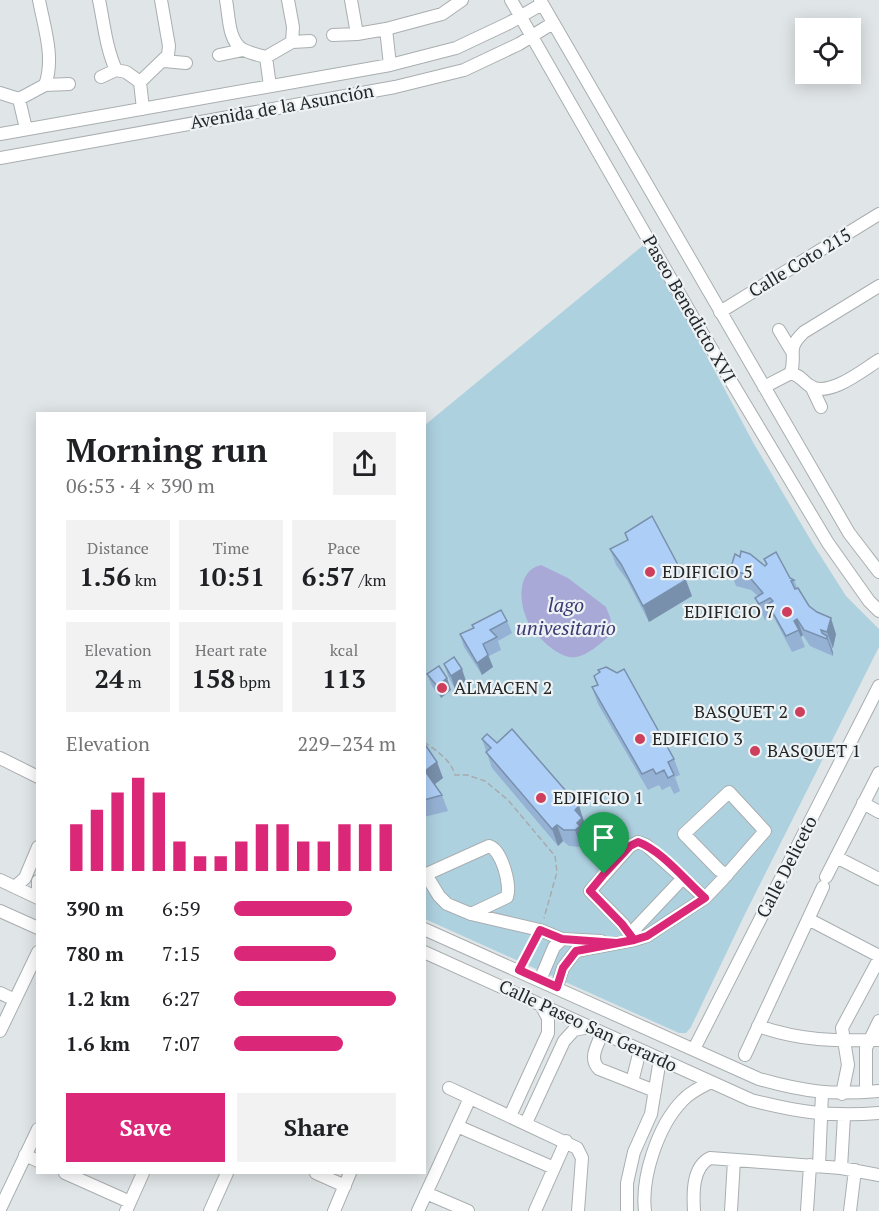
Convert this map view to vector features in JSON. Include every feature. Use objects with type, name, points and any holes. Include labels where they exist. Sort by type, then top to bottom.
[{"type":"street","points":[[39,0],[50,72],[45,85]]},
{"type":"street","points":[[99,0],[108,51],[116,70]]},
{"type":"street","points":[[140,82],[168,55],[169,46],[161,0]]},
{"type":"street","points":[[226,0],[232,34],[236,43],[243,50],[266,57],[292,42],[310,41]]},
{"type":"street","points":[[288,0],[293,27],[292,42]]},
{"type":"street","points":[[351,0],[357,34]]},
{"type":"street","points":[[333,35],[386,29],[442,14],[462,0]]},
{"type":"street","name":"Paseo Benedicto XVI","points":[[511,0],[695,321],[828,543],[869,601],[879,611]]},
{"type":"street","name":"Paseo Benedicto XVI","points":[[541,2],[849,532],[879,572]]},
{"type":"street","name":"Avenida de la Asunción","points":[[0,134],[390,64],[456,48],[509,23],[541,2]]},
{"type":"street","name":"Avenida de la Asunción","points":[[0,158],[395,87],[464,70],[532,37],[553,23]]},
{"type":"street","points":[[386,29],[390,64]]},
{"type":"street","points":[[219,55],[243,50]]},
{"type":"street","points":[[266,57],[270,86]]},
{"type":"street","points":[[164,61],[186,63]]},
{"type":"street","points":[[101,77],[116,70],[126,72],[140,82],[143,108]]},
{"type":"street","points":[[0,93],[19,99],[45,85],[69,84]]},
{"type":"street","points":[[19,99],[26,129]]},
{"type":"street","name":"Calle Coto 215","points":[[720,312],[879,214]]},
{"type":"street","points":[[791,350],[795,340],[804,332],[879,286]]},
{"type":"street","points":[[764,387],[791,373],[794,363],[791,350],[779,330]]},
{"type":"street","points":[[811,386],[832,388],[879,360]]},
{"type":"street","points":[[791,373],[802,377],[811,386],[821,407]]},
{"type":"street","name":"Calle Deliceto","points":[[694,1049],[879,686]]},
{"type":"street","points":[[0,758],[36,776]]},
{"type":"street","points":[[744,1055],[836,857],[879,772]]},
{"type":"street","points":[[557,987],[563,968],[576,951],[617,943],[632,937],[647,936],[705,898],[727,875],[765,831],[749,811],[729,792],[684,834],[719,870],[727,875]]},
{"type":"street","points":[[863,803],[879,812]]},
{"type":"street","points":[[632,937],[590,891],[630,846],[638,842],[646,845],[705,898]]},
{"type":"street","points":[[471,914],[507,897],[509,891],[507,877],[497,852],[489,846],[429,873],[428,878],[447,904],[471,914],[540,930],[562,939],[617,943]]},
{"type":"street","points":[[15,886],[25,878],[36,852]]},
{"type":"street","points":[[836,857],[879,879]]},
{"type":"street","points":[[632,937],[683,878]]},
{"type":"street","points":[[0,879],[36,895]]},
{"type":"street","points":[[0,911],[36,927]]},
{"type":"street","points":[[808,919],[879,958],[842,1028],[848,1070],[842,1094]]},
{"type":"street","name":"Calle Paseo San Gerardo","points":[[426,930],[759,1079],[791,1088],[822,1093],[879,1091]]},
{"type":"street","points":[[562,939],[570,948],[571,956]]},
{"type":"street","points":[[540,980],[554,947],[562,939]]},
{"type":"street","name":"Calle Paseo San Gerardo","points":[[426,953],[709,1083],[751,1100],[782,1108],[822,1114],[844,1116],[879,1113]]},
{"type":"street","points":[[1,1026],[36,956]]},
{"type":"street","points":[[0,993],[15,1000]]},
{"type":"street","points":[[510,1116],[548,1033],[548,1018],[541,1005]]},
{"type":"street","points":[[866,1092],[864,1055],[874,1040],[879,1021]]},
{"type":"street","points":[[758,1026],[800,1038],[843,1041],[874,1040]]},
{"type":"street","points":[[526,1123],[564,1041],[574,1030],[589,1027]]},
{"type":"street","points":[[602,1033],[593,1058],[594,1064],[599,1069],[655,1091]]},
{"type":"street","points":[[632,1082],[640,1050]]},
{"type":"street","points":[[627,1211],[627,1183],[634,1152],[651,1114],[660,1059]]},
{"type":"street","points":[[751,1100],[759,1079]]},
{"type":"street","points":[[645,1211],[643,1197],[649,1164],[666,1125],[680,1102],[691,1092],[709,1083]]},
{"type":"street","points":[[449,1088],[577,1148],[582,1158],[578,1211]]},
{"type":"street","points":[[807,1211],[822,1114],[822,1093]]},
{"type":"street","points":[[418,1211],[470,1098]]},
{"type":"street","points":[[841,1168],[844,1116]]},
{"type":"street","points":[[457,1126],[554,1167]]},
{"type":"street","points":[[0,1209],[36,1133]]},
{"type":"street","points":[[535,1211],[566,1141]]},
{"type":"street","points":[[25,1155],[36,1160]]},
{"type":"street","points":[[694,1211],[693,1197],[698,1171],[703,1161],[710,1158],[815,1165],[879,1174]]},
{"type":"street","points":[[731,1211],[734,1160]]},
{"type":"street","points":[[850,1211],[855,1170]]},
{"type":"street","points":[[67,1174],[128,1207],[142,1174]]},
{"type":"street","points":[[214,1210],[227,1174]]},
{"type":"street","points":[[318,1174],[345,1186]]},
{"type":"street","points":[[334,1211],[350,1174]]},
{"type":"street","points":[[426,1193],[468,1211]]},
{"type":"path","points":[[426,743],[453,768],[455,775],[467,775],[484,781],[508,800],[555,856],[557,872],[540,930],[519,970]]},
{"type":"shaded area","points":[[646,243],[754,444],[813,544],[846,596],[879,629],[879,647],[686,1033],[679,1033],[426,919],[426,424]]},
{"type":"water","name":"lago univesitario","points":[[541,565],[568,578],[606,607],[611,620],[609,636],[585,654],[569,657],[552,649],[537,635],[526,618],[522,600],[523,582],[527,574]]},
{"type":"building","name":"EDIFICIO 5","points":[[652,516],[686,580],[643,606],[621,564],[610,549],[628,540],[625,533]]},
{"type":"building","name":"EDIFICIO 7","points":[[741,551],[750,554],[765,566],[767,564],[764,559],[776,552],[790,578],[794,580],[791,581],[795,589],[798,588],[809,606],[831,618],[827,632],[821,630],[827,639],[804,630],[797,619],[794,621],[799,630],[786,636],[768,604],[773,601],[770,598],[759,604],[755,598],[763,593],[752,580],[745,574],[730,570],[735,554],[740,557]]},
{"type":"building","points":[[501,610],[507,621],[490,630],[497,637],[483,644],[488,655],[477,663],[460,634],[474,628],[472,625]]},
{"type":"building","points":[[454,657],[462,669],[451,676],[444,664]]},
{"type":"building","points":[[439,666],[447,678],[437,686],[427,674]]},
{"type":"building","name":"EDIFICIO 3","points":[[606,667],[617,673],[624,669],[674,759],[668,762],[674,775],[668,778],[664,770],[656,774],[653,769],[642,774],[592,687],[598,685],[594,676],[600,672],[598,670]]},
{"type":"building","name":"EDIFICIO 1","points":[[512,729],[579,806],[575,810],[582,818],[577,823],[580,826],[575,830],[564,830],[557,825],[552,829],[486,752],[491,748],[482,739],[487,734],[497,743]]},
{"type":"building","points":[[426,746],[437,762],[426,770]]},
{"type":"building","points":[[426,772],[442,795],[426,799]]},
{"type":"place","name":"EDIFICIO 5","points":[[650,572]]},
{"type":"place","name":"EDIFICIO 7","points":[[787,612]]},
{"type":"place","name":"ALMACEN 2","points":[[442,688]]},
{"type":"place","name":"BASQUET 2","points":[[800,712]]},
{"type":"place","name":"EDIFICIO 3","points":[[640,739]]},
{"type":"place","name":"BASQUET 1","points":[[755,751]]},
{"type":"place","name":"EDIFICIO 1","points":[[541,798]]},
{"type":"route","points":[[604,874],[590,891],[634,940],[617,943],[562,939],[540,930],[519,970],[557,987],[563,968],[576,951],[634,940],[647,936],[705,898],[659,855],[638,842],[630,846],[604,874]]}]
